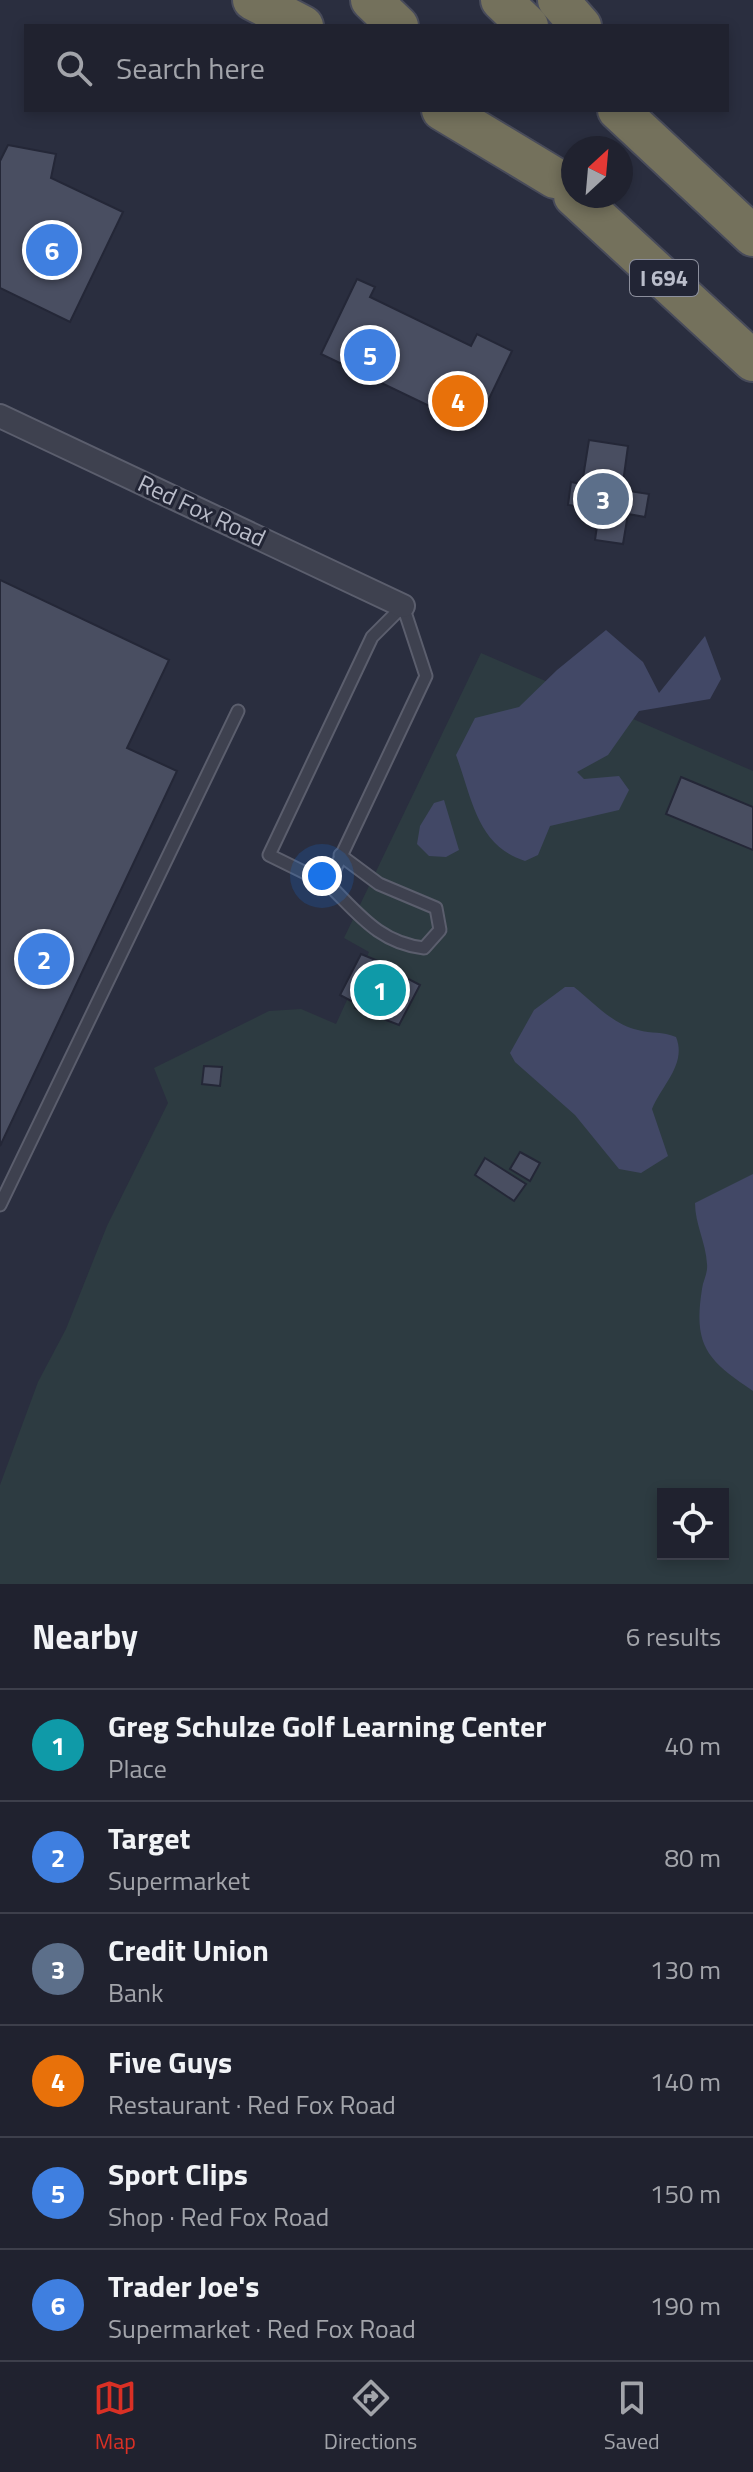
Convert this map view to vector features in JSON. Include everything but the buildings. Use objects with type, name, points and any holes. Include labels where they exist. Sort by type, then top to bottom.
[{"type":"highway","points":[[253,0],[299,24]]},
{"type":"highway","points":[[371,0],[396,24]]},
{"type":"highway","points":[[501,0],[526,24]]},
{"type":"highway","points":[[558,0],[579,24]]},
{"type":"highway","points":[[445,112],[561,185]]},
{"type":"highway","name":"I 694","points":[[487,112],[561,183]]},
{"type":"highway","points":[[620,112],[753,236]]},
{"type":"highway","points":[[656,112],[753,227]]},
{"type":"highway","name":"I 694","points":[[588,208],[753,361]]},
{"type":"street","name":"Red Fox Road","points":[[0,416],[403,606]]},
{"type":"lane","points":[[328,884],[340,855],[426,676],[403,606],[372,637],[269,855],[328,884],[377,932],[399,945],[424,948],[440,930],[436,908],[379,884],[340,855]]},
{"type":"lane","points":[[0,1205],[238,711]]},
{"type":"shaded area","points":[[481,653],[753,771],[753,1584],[0,1584],[0,1485],[38,1382],[66,1329],[107,1226],[168,1103],[154,1068],[269,1011],[301,1009],[336,1024],[369,952],[344,938]]},
{"type":"water","points":[[606,630],[643,662],[659,693],[705,636],[721,679],[710,699],[639,711],[608,755],[577,772],[584,779],[619,776],[629,790],[619,810],[550,826],[538,855],[525,861],[509,854],[486,832],[472,803],[456,755],[475,718],[519,707],[557,670]]},
{"type":"water","points":[[444,800],[459,850],[446,857],[429,856],[417,844],[420,826],[434,803]]},
{"type":"water","points":[[565,987],[574,987],[620,1023],[676,1037],[679,1047],[676,1065],[652,1109],[668,1156],[641,1173],[619,1169],[575,1115],[515,1062],[510,1053],[534,1010]]},
{"type":"water","points":[[753,1174],[753,1391],[714,1360],[702,1338],[700,1308],[707,1264],[695,1203]]},
{"type":"place","name":"Trader Joe's","points":[[52,250]]},
{"type":"place","name":"Sport Clips","points":[[370,355]]},
{"type":"place","name":"Five Guys","points":[[458,401]]},
{"type":"place","name":"Credit Union","points":[[603,499]]},
{"type":"place","name":"Target","points":[[44,959]]},
{"type":"place","name":"Greg Schulze Golf Learning Center","points":[[380,990]]}]
